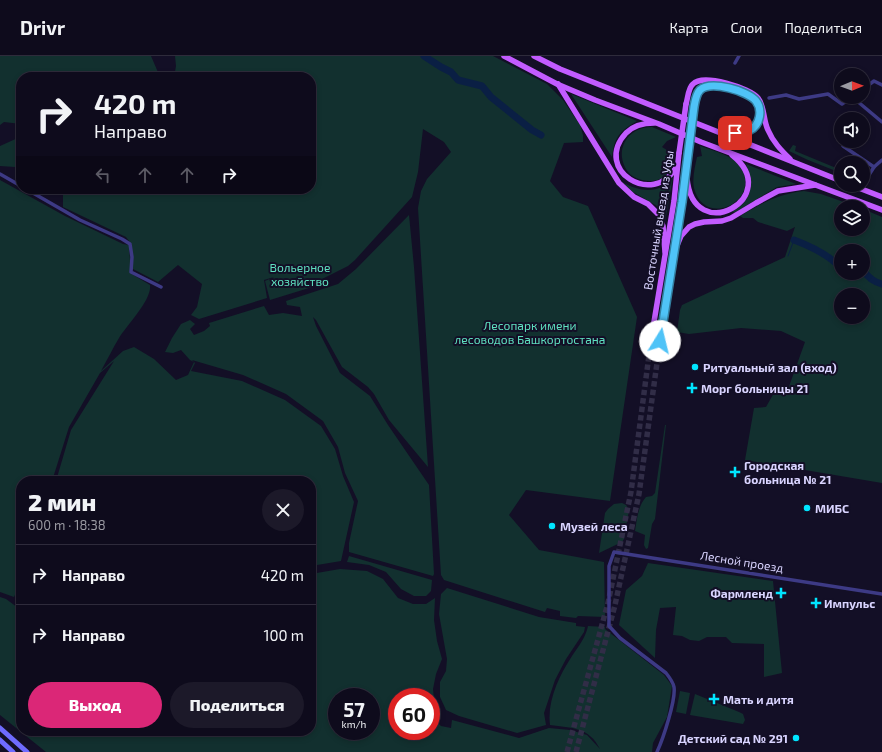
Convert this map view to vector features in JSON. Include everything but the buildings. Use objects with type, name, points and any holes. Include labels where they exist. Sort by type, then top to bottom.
[{"type":"main road","points":[[504,56],[558,84],[595,100],[659,124],[701,142],[882,210]]},
{"type":"main road","points":[[534,56],[560,69],[834,178]]},
{"type":"main road","name":"Восточный выезд из Уфы","points":[[651,340],[674,202],[677,165],[686,104],[693,83],[702,80],[721,82],[750,92],[757,97],[762,103],[768,130],[773,140],[794,162]]},
{"type":"main road","points":[[558,84],[618,183],[634,197],[648,204],[658,214],[663,226],[665,252]]},
{"type":"main road","name":"Восточный выезд из Уфы","points":[[660,341],[682,202],[696,97],[700,90],[705,87],[720,86],[749,95],[755,100],[759,106],[760,112],[754,128],[744,132],[716,131]]},
{"type":"main road","points":[[659,124],[644,124],[629,130],[621,139],[617,147],[617,163],[621,171],[631,180],[645,185],[659,183],[664,180],[675,170],[677,165]]},
{"type":"main road","points":[[686,164],[688,188],[696,203],[712,213],[727,212],[744,199],[748,188],[748,182],[746,170],[727,151]]},
{"type":"main road","points":[[674,253],[682,236],[689,227],[695,224],[722,221],[731,218],[778,191],[815,185]]},
{"type":"main road","points":[[869,192],[882,197]]},
{"type":"main road","points":[[0,728],[27,752]]},
{"type":"main road","points":[[0,740],[13,752]]},
{"type":"street","points":[[735,63],[738,56]]},
{"type":"street","points":[[870,84],[874,81],[882,85]]},
{"type":"street","points":[[769,98],[786,95],[799,99],[828,94],[834,98]]},
{"type":"street","points":[[861,104],[882,122]]},
{"type":"street","points":[[846,148],[874,168]]},
{"type":"street","points":[[870,174],[882,160]]},
{"type":"street","points":[[0,174],[16,183]]},
{"type":"street","points":[[35,194],[80,220],[122,238],[130,244],[131,272],[161,287]]},
{"type":"street","name":"Лесной проезд","points":[[657,752],[668,719],[674,689],[671,680],[666,673],[620,638],[609,626],[609,566],[614,552],[882,594]]},
{"type":"green space","points":[[0,56],[151,56],[158,72],[16,72],[16,123],[4,122],[0,125]]},
{"type":"green space","name":"Лесопарк имени лесоводов Башкортостана","points":[[175,56],[493,56],[547,84],[563,100],[580,125],[583,135],[583,142],[564,143],[550,181],[563,197],[588,206],[637,317],[610,501],[526,490],[509,515],[539,550],[604,562],[605,617],[578,616],[576,618],[560,616],[560,611],[547,608],[545,612],[444,580],[441,575],[418,208],[421,191],[427,179],[451,152],[444,142],[423,129],[418,172],[412,197],[348,266],[320,280],[322,284],[270,300],[265,281],[274,277],[264,280],[267,298],[199,319],[191,315],[197,307],[202,284],[178,265],[158,282],[133,269],[130,273],[150,285],[150,291],[143,305],[119,338],[101,371],[123,351],[134,347],[154,359],[176,380],[188,375],[194,362],[195,363],[191,371],[242,381],[285,400],[321,426],[335,449],[343,476],[354,502],[341,561],[316,565],[316,476],[57,476],[71,430],[114,361],[100,373],[69,427],[54,476],[16,476],[16,593],[14,597],[0,592],[0,180],[16,189],[16,194],[25,194],[65,216],[123,244],[129,245],[130,260],[132,245],[126,237],[63,207],[63,194],[316,194],[316,72],[175,72]]},
{"type":"green space","points":[[571,94],[637,121],[626,128],[616,139],[612,157]]},
{"type":"green space","points":[[652,127],[676,137],[667,141],[662,147],[673,154],[667,174],[658,180],[647,181],[636,178],[628,172],[624,164],[622,149],[629,136],[643,128]]},
{"type":"green space","points":[[16,139],[16,169],[15,167],[0,166],[0,146]]},
{"type":"green space","points":[[793,145],[796,146],[795,151],[834,167],[834,170],[808,160],[789,151]]},
{"type":"green space","points":[[700,146],[719,152],[733,159],[744,175],[745,187],[740,197],[732,205],[721,208],[710,207],[700,201],[694,188],[693,180],[697,157],[702,156]]},
{"type":"green space","points":[[746,164],[796,184],[777,187],[734,213],[733,211],[745,202],[750,191],[751,185]]},
{"type":"green space","points":[[673,177],[665,222],[661,211],[657,206],[633,192],[622,182],[636,188],[649,190],[662,187]]},
{"type":"green space","points":[[804,191],[821,194],[838,200],[834,200],[834,236],[870,236],[870,212],[882,217],[882,483],[745,460],[754,408],[766,407],[775,391],[787,392],[805,342],[781,331],[741,328],[689,334],[677,332],[682,305],[785,257],[795,227],[787,231],[758,222],[753,218],[743,218],[740,216],[770,200],[786,194]]},
{"type":"green space","points":[[409,215],[428,467],[389,420],[374,394],[368,387],[342,367],[313,317],[316,326],[340,373],[370,396],[429,485],[433,576],[349,552],[349,543],[358,501],[345,473],[338,447],[323,421],[286,394],[243,375],[192,360],[194,362],[190,360],[181,350],[173,353],[165,352],[181,324],[190,320],[195,324],[190,329],[194,335],[204,331],[210,326],[209,323],[264,306],[269,315],[283,313],[302,316],[300,307],[287,305],[286,301],[338,284],[356,269]]},
{"type":"green space","points":[[665,425],[655,519],[652,524],[648,548],[646,549],[644,545],[645,535],[635,531],[641,504],[646,497],[652,496],[655,493]]},
{"type":"green space","points":[[622,503],[626,505],[629,510],[624,539],[622,542],[599,553],[605,513],[614,504]]},
{"type":"green space","points":[[349,556],[432,580],[431,591],[426,596],[414,596],[401,589],[386,572],[369,565],[347,562]]},
{"type":"green space","points":[[648,563],[773,581],[782,673],[764,677],[764,644],[732,643],[726,637],[707,637],[699,641],[673,635],[676,607],[660,608],[656,630],[655,658],[619,625],[626,590],[642,576]]},
{"type":"green space","points":[[340,569],[367,571],[383,579],[398,598],[413,604],[426,604],[435,598],[434,620],[437,641],[442,659],[436,674],[433,688],[388,688],[388,740],[440,740],[440,725],[451,728],[452,720],[519,738],[549,728],[570,730],[587,735],[600,749],[591,736],[579,730],[550,725],[550,707],[555,689],[567,664],[584,638],[588,626],[605,627],[605,629],[664,675],[672,686],[667,717],[653,743],[652,752],[46,752],[26,736],[316,736],[316,573]]},
{"type":"green space","points":[[447,588],[539,617],[576,623],[576,626],[585,627],[584,632],[566,659],[555,680],[544,713],[546,725],[517,733],[459,716],[446,710],[440,697],[440,682],[446,671],[447,659],[439,614],[441,594]]},
{"type":"green space","points":[[0,597],[6,599],[16,606],[16,728],[0,715]]},
{"type":"green space","points":[[680,691],[690,693],[686,714],[676,712]]},
{"type":"green space","points":[[695,694],[743,714],[745,720],[743,724],[690,715]]},
{"type":"waterway","points":[[424,56],[451,72],[458,80],[482,86],[491,97],[532,130],[541,135]]},
{"type":"waterway","points":[[788,256],[794,240]]},
{"type":"waterway","points":[[794,240],[819,251],[834,261]]},
{"type":"waterway","points":[[870,278],[882,284]]},
{"type":"tunnel","points":[[567,752],[608,603],[631,492],[651,340]]},
{"type":"tunnel","points":[[576,752],[615,605],[639,494],[660,341]]},
{"type":"place","name":"Ритуальный зал (вход)","points":[[695,367]]},
{"type":"place","name":"Морг больницы 21","points":[[692,388]]},
{"type":"place","name":"Городская больница № 21","points":[[735,472]]},
{"type":"place","name":"МИБС","points":[[807,508]]},
{"type":"place","name":"Музей леса","points":[[552,526]]},
{"type":"place","name":"Фармленд","points":[[781,593]]},
{"type":"place","name":"Импульс","points":[[816,603]]},
{"type":"place","name":"Мать и дитя","points":[[714,699]]},
{"type":"place","name":"Детский сад № 291","points":[[796,738]]},
{"type":"route","points":[[660,341],[682,202],[694,107],[696,97],[700,90],[705,87],[720,86],[749,95],[755,100],[759,106],[760,112],[758,123],[750,131],[735,133]]},
{"type":"park label","name":"Вольерное хозяйство","points":[[300,274]]}]
